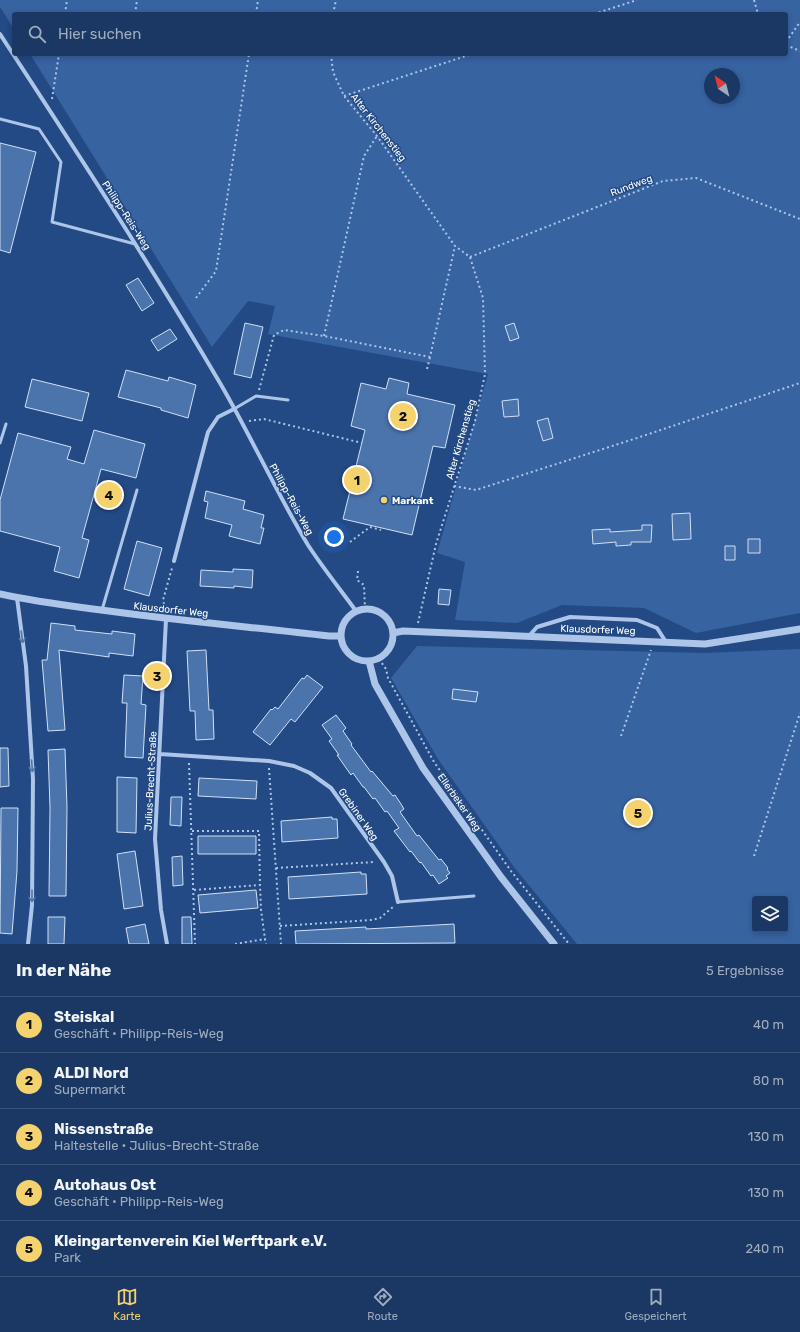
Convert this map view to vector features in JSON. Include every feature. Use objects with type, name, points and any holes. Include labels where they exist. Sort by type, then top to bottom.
[{"type":"street","name":"Philipp-Reis-Weg","points":[[0,34],[12,52]]},
{"type":"street","name":"Philipp-Reis-Weg","points":[[14,56],[136,244],[221,384],[309,546],[329,576],[356,611]]},
{"type":"street","points":[[174,561],[208,432],[218,417],[234,409]]},
{"type":"street","name":"Klausdorfer Weg","points":[[0,594],[16,598],[166,619],[340,636]]},
{"type":"street","points":[[16,598],[26,666],[33,779],[32,905],[28,944]]},
{"type":"street","points":[[365,609],[378,611],[384,615],[389,620],[393,633],[392,643],[387,652],[379,659],[369,661],[358,660],[350,655],[343,646],[340,636],[344,621],[356,611],[365,609]]},
{"type":"street","name":"Klausdorfer Weg","points":[[529,637],[537,626],[570,617],[637,620],[657,628],[666,642]]},
{"type":"street","name":"Julius-Brecht-Straße","points":[[166,619],[155,839],[161,910],[167,944]]},
{"type":"street","name":"Klausdorfer Weg","points":[[393,633],[403,631],[705,644],[800,629]]},
{"type":"street","name":"Ellerbeker Weg","points":[[369,661],[375,684],[423,768],[501,877],[554,944]]},
{"type":"street","name":"Grebiner Weg","points":[[160,754],[268,761],[294,766],[310,773],[331,788],[384,862],[392,876],[398,902]]},
{"type":"lane","points":[[0,119],[39,129],[61,162],[52,222],[136,244]]},
{"type":"lane","points":[[234,409],[256,396],[288,400]]},
{"type":"lane","points":[[0,443],[6,424]]},
{"type":"lane","points":[[102,610],[137,490]]},
{"type":"lane","points":[[398,902],[474,896]]},
{"type":"path","points":[[65,12],[67,0]]},
{"type":"path","points":[[135,12],[137,0]]},
{"type":"path","points":[[256,12],[258,0]]},
{"type":"path","points":[[334,12],[336,0]]},
{"type":"path","points":[[600,12],[637,0]]},
{"type":"path","points":[[754,0],[757,12]]},
{"type":"path","points":[[788,39],[800,22]]},
{"type":"path","points":[[788,46],[800,51]]},
{"type":"path","points":[[50,110],[59,56]]},
{"type":"path","points":[[196,298],[216,271],[249,56]]},
{"type":"path","name":"Alter Kirchenstieg","points":[[331,56],[332,72],[344,96],[377,136],[455,246],[470,257],[482,298],[485,374],[475,421],[436,544],[419,617],[417,632]]},
{"type":"path","points":[[344,96],[466,56]]},
{"type":"path","points":[[324,336],[364,156],[377,136]]},
{"type":"path","name":"Rundweg","points":[[470,257],[663,181],[696,178],[800,219]]},
{"type":"path","points":[[427,369],[455,246]]},
{"type":"path","points":[[256,396],[274,335],[284,330],[430,356]]},
{"type":"path","points":[[454,486],[476,490],[800,383]]},
{"type":"path","points":[[242,423],[264,419],[362,443]]},
{"type":"path","points":[[350,542],[370,527],[381,530]]},
{"type":"path","points":[[166,619],[163,600],[174,561]]},
{"type":"path","points":[[358,571],[357,580],[364,585],[365,609]]},
{"type":"path","points":[[621,736],[654,641]]},
{"type":"path","points":[[379,659],[386,669],[388,678],[434,762],[511,871],[569,944]]},
{"type":"path","points":[[754,856],[800,713]]},
{"type":"path","points":[[189,756],[195,944]]},
{"type":"path","points":[[268,761],[281,944]]},
{"type":"path","points":[[192,831],[259,831],[261,910],[266,944]]},
{"type":"path","points":[[276,868],[384,862]]},
{"type":"path","points":[[194,890],[260,885]]},
{"type":"path","points":[[280,926],[371,920],[380,918],[398,902]]},
{"type":"path","points":[[235,944],[265,939]]},
{"type":"shaded area","points":[[0,0],[800,0],[800,613],[696,633],[644,608],[562,605],[517,623],[455,620],[465,562],[437,553],[488,374],[268,334],[275,306],[248,301],[212,347],[31,56],[788,56],[788,12],[12,12],[12,26],[0,7]]},
{"type":"shaded area","points":[[417,646],[704,653],[800,649],[800,944],[577,944],[514,867],[438,759],[391,678]]},
{"type":"building","points":[[0,143],[36,152],[10,253],[0,250]]},
{"type":"building","points":[[138,278],[154,303],[142,311],[126,285]]},
{"type":"building","points":[[245,323],[263,327],[251,378],[234,374]]},
{"type":"building","points":[[514,323],[519,338],[510,341],[505,326]]},
{"type":"building","points":[[170,329],[177,339],[158,351],[151,340]]},
{"type":"building","points":[[126,370],[168,381],[169,377],[196,385],[188,418],[161,410],[161,408],[118,397]]},
{"type":"building","points":[[389,378],[409,383],[407,394],[455,405],[445,448],[433,446],[412,535],[343,519],[365,430],[351,426],[361,383],[386,389]]},
{"type":"building","points":[[32,379],[89,393],[82,421],[25,407]]},
{"type":"building","points":[[518,399],[519,416],[504,417],[502,401]]},
{"type":"building","points":[[548,418],[553,438],[543,441],[537,421]]},
{"type":"building","points":[[94,430],[145,444],[136,478],[101,469],[82,538],[89,540],[79,578],[54,571],[60,547],[0,531],[0,500],[18,433],[71,447],[67,459],[84,464]]},
{"type":"building","points":[[206,491],[245,501],[243,509],[264,515],[261,528],[264,528],[260,544],[229,536],[232,525],[205,518],[208,502],[204,501]]},
{"type":"building","points":[[690,513],[691,539],[673,540],[672,514]]},
{"type":"building","points":[[642,525],[652,525],[651,542],[631,542],[631,545],[616,546],[616,542],[593,544],[592,530],[610,529],[610,532],[642,530]]},
{"type":"building","points":[[748,539],[760,539],[760,553],[748,553]]},
{"type":"building","points":[[137,541],[162,548],[149,596],[124,589]]},
{"type":"building","points":[[725,546],[735,546],[735,560],[725,560]]},
{"type":"building","points":[[233,569],[253,570],[252,588],[234,586],[234,588],[200,586],[201,570],[233,572]]},
{"type":"building","points":[[439,589],[451,590],[449,605],[438,604]]},
{"type":"building","points":[[51,623],[75,626],[75,630],[112,634],[112,631],[135,634],[133,656],[109,653],[109,657],[59,650],[65,730],[48,731],[42,660],[47,660]]},
{"type":"building","points":[[206,650],[209,710],[213,710],[214,739],[196,740],[195,711],[190,711],[187,651]]},
{"type":"building","points":[[124,675],[143,676],[141,704],[146,705],[143,758],[125,757],[127,703],[122,703]]},
{"type":"building","points":[[307,675],[323,687],[295,722],[291,719],[270,745],[253,732],[271,709],[272,710],[275,707],[278,709],[302,678],[304,679]]},
{"type":"building","points":[[453,689],[478,692],[476,702],[452,699]]},
{"type":"building","points":[[336,715],[346,728],[343,731],[352,744],[351,745],[371,772],[372,771],[393,796],[395,795],[404,809],[400,812],[417,836],[419,835],[439,860],[441,859],[448,868],[447,869],[450,873],[446,876],[448,878],[439,884],[433,875],[431,876],[421,862],[420,863],[411,851],[410,852],[394,831],[399,828],[387,811],[385,812],[375,798],[373,799],[353,773],[351,775],[337,755],[339,755],[329,741],[332,739],[322,725]]},
{"type":"building","points":[[0,748],[8,748],[9,786],[0,787]]},
{"type":"building","points":[[65,749],[67,807],[66,896],[49,896],[50,808],[48,750]]},
{"type":"building","points":[[117,777],[137,778],[136,833],[117,832]]},
{"type":"building","points":[[199,778],[257,781],[256,799],[198,796]]},
{"type":"building","points":[[171,797],[182,797],[181,826],[170,825]]},
{"type":"building","points":[[1,808],[18,808],[17,871],[12,934],[0,933]]},
{"type":"building","points":[[332,817],[332,819],[337,819],[338,838],[282,842],[281,821]]},
{"type":"building","points":[[198,836],[256,836],[256,854],[198,854]]},
{"type":"building","points":[[135,851],[143,906],[124,909],[117,854]]},
{"type":"building","points":[[182,856],[183,885],[173,886],[172,857]]},
{"type":"building","points":[[361,872],[361,874],[366,874],[367,894],[289,899],[288,877]]},
{"type":"building","points":[[256,890],[258,908],[200,913],[198,895]]},
{"type":"building","points":[[48,917],[65,917],[64,944],[48,944]]},
{"type":"building","points":[[182,917],[191,917],[192,944],[182,944]]},
{"type":"building","points":[[145,924],[149,944],[129,944],[126,928]]},
{"type":"building","points":[[454,924],[455,943],[296,944],[295,931]]},
{"type":"place","name":"ALDI Nord","points":[[403,416]]},
{"type":"place","name":"Steiskal","points":[[357,480]]},
{"type":"place","name":"Autohaus Ost","points":[[109,495]]},
{"type":"place","name":"Markant","points":[[384,500]]},
{"type":"place","name":"Nissenstraße","points":[[157,676]]},
{"type":"place","name":"Kleingartenverein Kiel Werftpark e.V.","points":[[638,813]]}]
